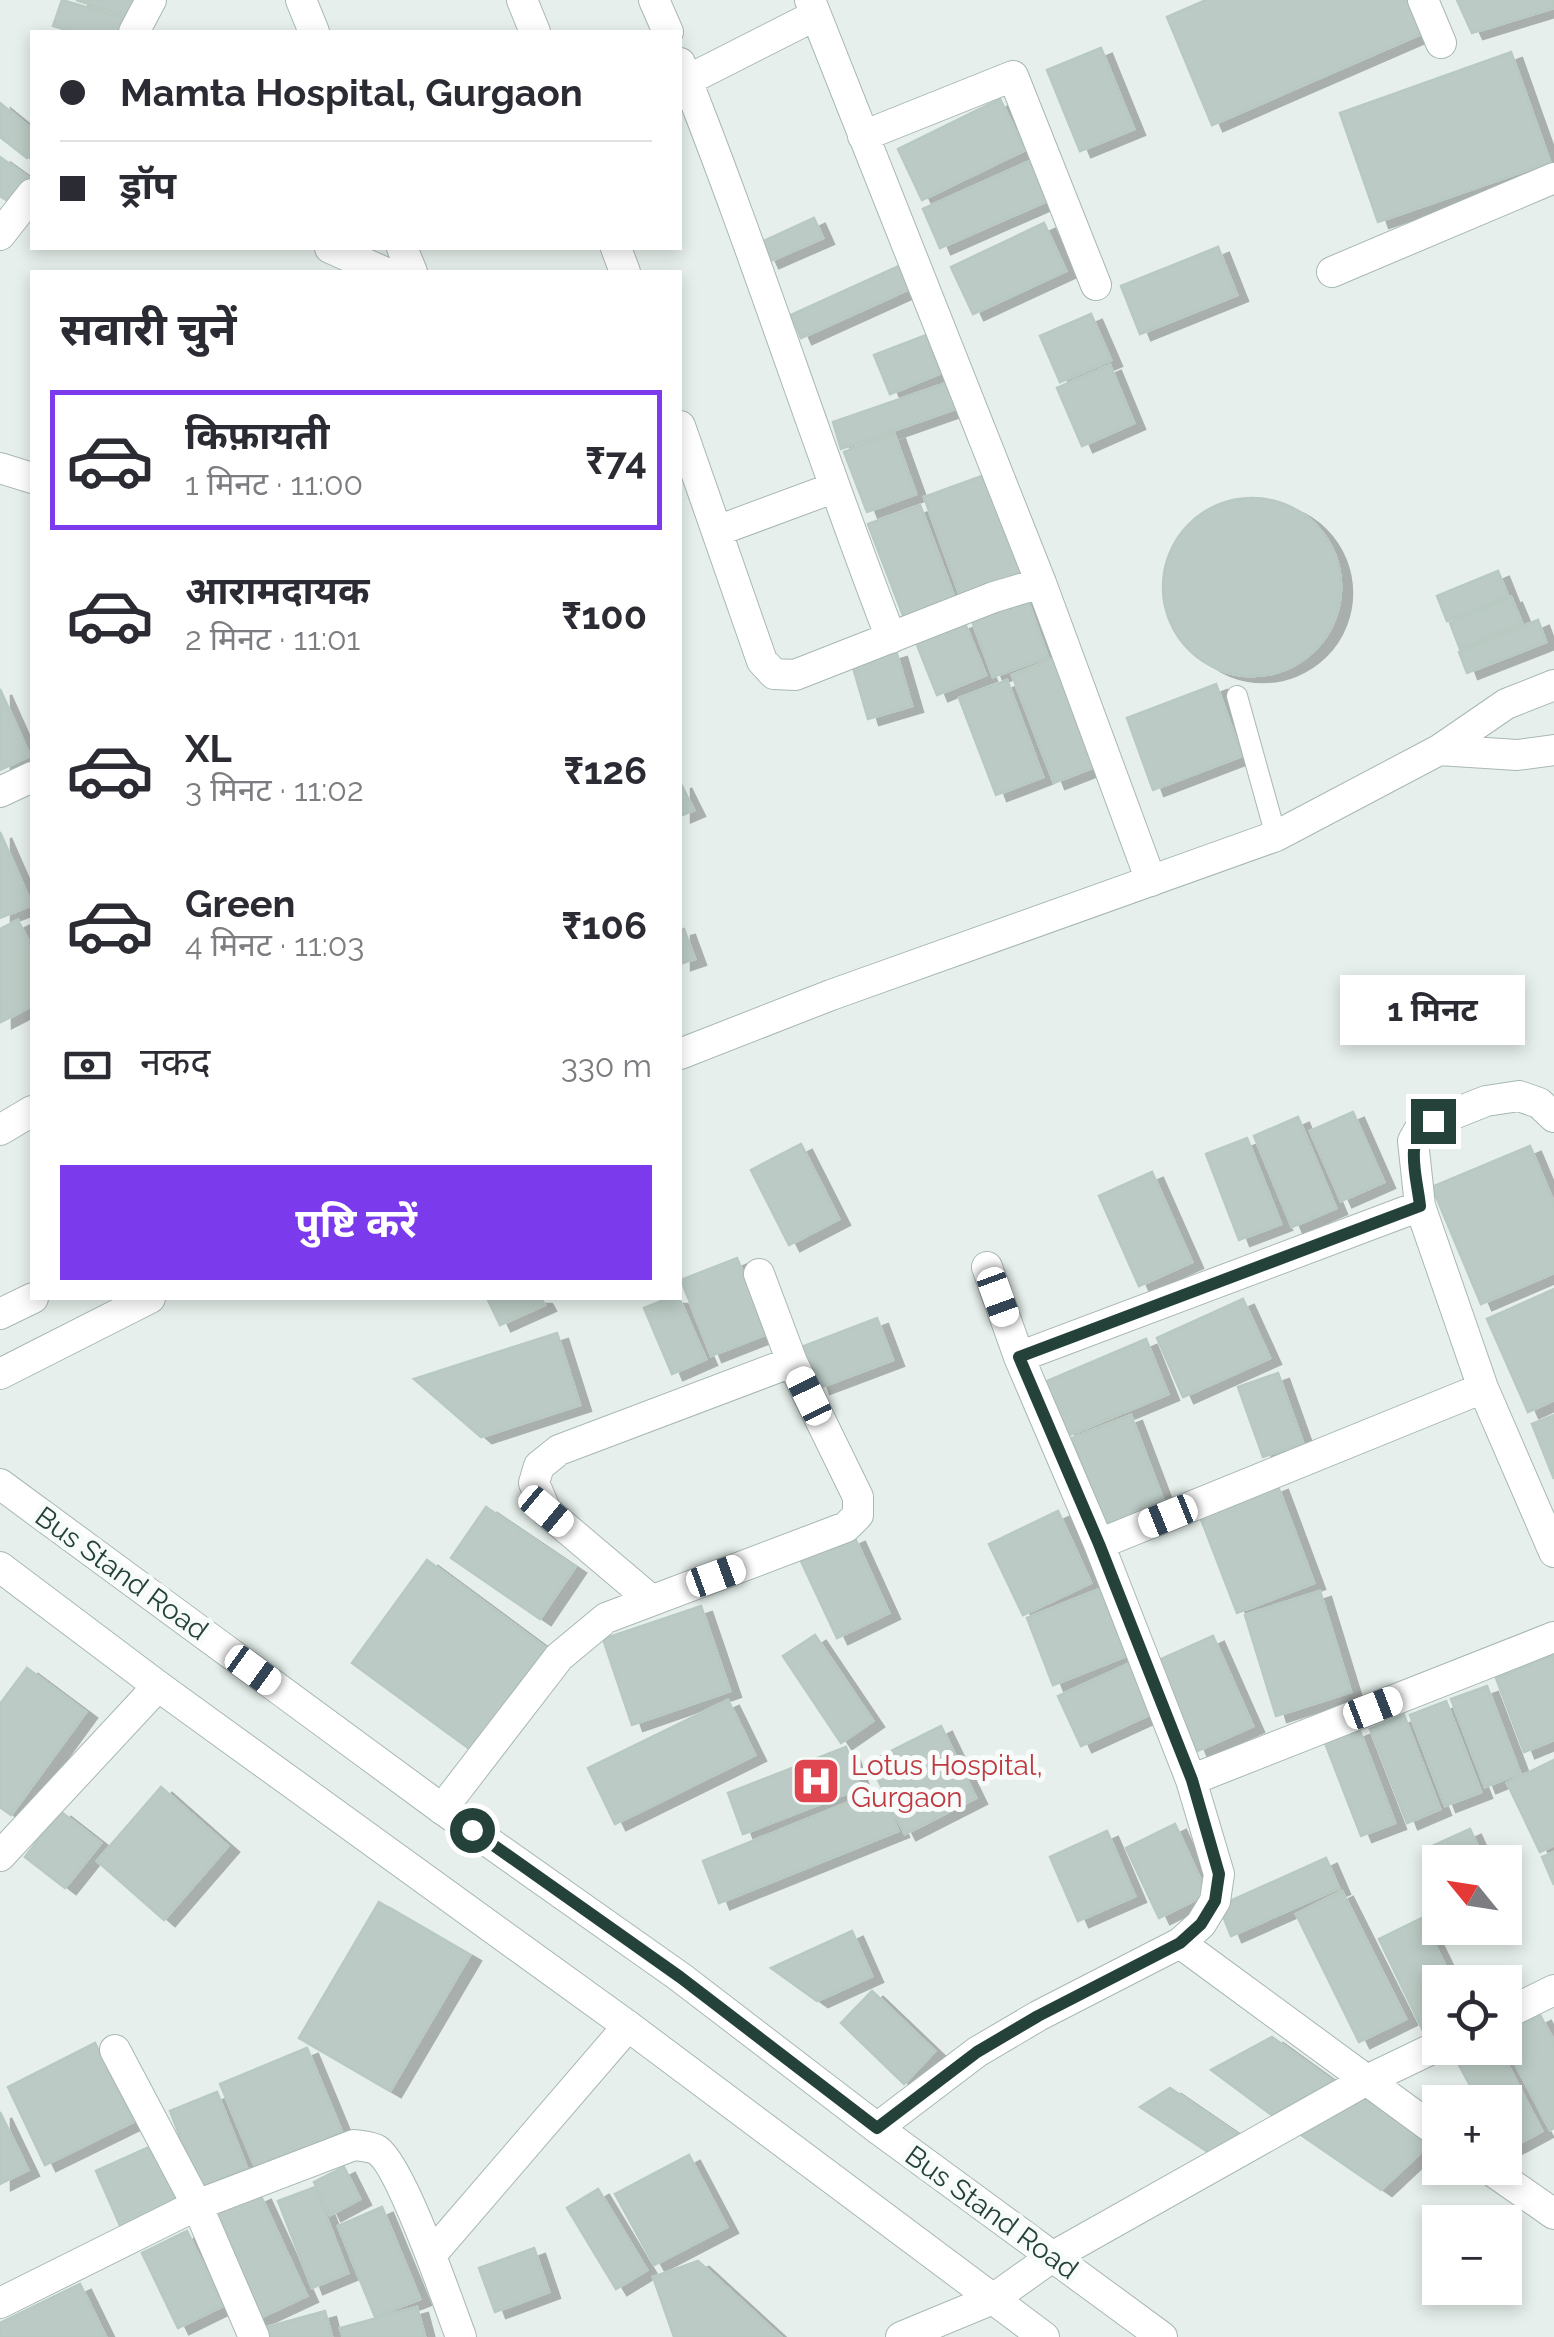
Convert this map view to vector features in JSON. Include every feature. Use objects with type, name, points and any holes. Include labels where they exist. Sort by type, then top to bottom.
[{"type":"street","points":[[135,30],[152,0]]},
{"type":"street","points":[[301,0],[313,30]]},
{"type":"street","points":[[522,0],[534,30]]},
{"type":"street","points":[[654,0],[667,30]]},
{"type":"street","points":[[1423,0],[1441,43]]},
{"type":"street","points":[[891,638],[833,488],[744,223],[682,76],[813,7],[1041,583],[1151,881]]},
{"type":"street","points":[[863,136],[1013,76],[1096,284]]},
{"type":"street","points":[[1332,272],[1554,178]]},
{"type":"street","points":[[0,235],[30,197]]},
{"type":"street","points":[[334,250],[380,270]]},
{"type":"street","points":[[682,432],[762,661],[774,674],[795,674],[994,597],[1041,583]]},
{"type":"street","points":[[0,468],[30,477]]},
{"type":"street","points":[[717,531],[833,488]]},
{"type":"street","points":[[682,1053],[831,995],[1276,836],[1439,750],[1506,704],[1554,685]]},
{"type":"street","points":[[1439,750],[1517,756],[1554,750]]},
{"type":"street","points":[[0,792],[30,778]]},
{"type":"street","points":[[1554,1117],[1539,1103],[1519,1096],[1486,1101],[1420,1127],[1413,1141],[1420,1206],[1483,1388],[1554,1552]]},
{"type":"street","points":[[0,1130],[30,1112]]},
{"type":"street","points":[[1019,1357],[1420,1206]]},
{"type":"street","points":[[877,2128],[977,2052],[1180,1943],[1201,1924],[1215,1901],[1219,1874],[1192,1780],[1099,1544],[1019,1357],[987,1266]]},
{"type":"street","points":[[442,1809],[559,1658],[606,1618],[846,1527],[858,1516],[858,1497],[792,1362],[759,1274]]},
{"type":"street","points":[[0,1314],[30,1299]]},
{"type":"street","points":[[0,1374],[146,1300]]},
{"type":"street","points":[[652,1600],[546,1511],[534,1482],[539,1466],[559,1450],[792,1362]]},
{"type":"street","points":[[1099,1544],[1483,1388]]},
{"type":"street","name":"Bus Stand Road","points":[[0,1484],[442,1809],[680,1977],[877,2128],[1162,2337]]},
{"type":"street","points":[[0,1567],[628,2026],[1044,2337]]},
{"type":"street","points":[[1192,1780],[1554,1637]]},
{"type":"street","points":[[0,1856],[158,1686]]},
{"type":"street","points":[[1180,1943],[1422,2121]]},
{"type":"street","points":[[1522,2006],[1554,1990]]},
{"type":"street","points":[[431,2256],[628,2026]]},
{"type":"street","points":[[115,2050],[198,2205],[254,2337]]},
{"type":"street","points":[[901,2337],[993,2299],[1052,2257],[1365,2081],[1422,2054]]},
{"type":"street","points":[[0,2303],[198,2205],[354,2144],[377,2150],[390,2165],[431,2256],[461,2337]]},
{"type":"street","points":[[1512,2185],[1554,2214]]},
{"type":"lane","points":[[1236,696],[1276,836]]},
{"type":"building","points":[[62,0],[127,19],[123,30],[66,30],[53,26]]},
{"type":"building","points":[[76,0],[142,0],[136,19]]},
{"type":"building","points":[[1206,0],[1409,0],[1423,33],[1212,125],[1167,17]]},
{"type":"building","points":[[1457,0],[1554,0],[1554,8],[1472,33]]},
{"type":"building","points":[[1101,48],[1134,129],[1080,151],[1047,70]]},
{"type":"building","points":[[1511,52],[1550,162],[1378,222],[1340,113]]},
{"type":"building","points":[[1000,99],[1025,150],[922,200],[898,149]]},
{"type":"building","points":[[0,103],[30,127],[30,154],[27,158],[0,137]]},
{"type":"building","points":[[0,157],[28,177],[11,203],[0,196]]},
{"type":"building","points":[[1030,161],[1047,201],[940,248],[923,209]]},
{"type":"building","points":[[814,218],[823,238],[768,262],[759,243]]},
{"type":"building","points":[[1044,223],[1066,271],[973,314],[951,267]]},
{"type":"building","points":[[1218,247],[1237,295],[1140,334],[1121,286]]},
{"type":"building","points":[[899,266],[909,289],[801,338],[791,315]]},
{"type":"building","points":[[1091,314],[1111,360],[1060,382],[1040,336]]},
{"type":"building","points":[[926,335],[941,373],[890,394],[874,355]]},
{"type":"building","points":[[1110,365],[1134,423],[1082,446],[1057,388]]},
{"type":"building","points":[[949,382],[958,408],[841,449],[833,422]]},
{"type":"building","points":[[894,433],[916,494],[867,512],[844,452]]},
{"type":"building","points":[[987,474],[1026,581],[963,604],[924,497]]},
{"type":"building","points":[[1252,498],[1286,504],[1315,524],[1335,553],[1341,587],[1335,621],[1315,650],[1286,670],[1252,676],[1218,670],[1189,650],[1169,621],[1163,587],[1169,553],[1189,524],[1218,504]]},
{"type":"building","points":[[920,505],[958,607],[907,626],[868,524]]},
{"type":"building","points":[[1498,571],[1508,596],[1447,621],[1437,596]]},
{"type":"building","points":[[1025,593],[1048,657],[993,677],[969,613]]},
{"type":"building","points":[[1511,597],[1522,623],[1460,649],[1450,623]]},
{"type":"building","points":[[1538,620],[1546,642],[1467,673],[1459,652]]},
{"type":"building","points":[[964,621],[986,675],[937,695],[915,640]]},
{"type":"building","points":[[896,651],[912,706],[868,719],[852,664]]},
{"type":"building","points":[[1055,658],[1097,766],[1054,783],[1012,675]]},
{"type":"building","points":[[1007,680],[1043,777],[996,795],[959,698]]},
{"type":"building","points":[[1216,684],[1242,756],[1153,790],[1127,718]]},
{"type":"building","points":[[0,689],[30,756],[0,770]]},
{"type":"building","points":[[682,786],[694,810],[682,815]]},
{"type":"building","points":[[0,832],[30,906],[0,918]]},
{"type":"building","points":[[18,920],[30,944],[30,1007],[1,1022],[0,929]]},
{"type":"building","points":[[682,930],[695,959],[682,963]]},
{"type":"building","points":[[1353,1112],[1384,1182],[1341,1201],[1310,1131]]},
{"type":"building","points":[[1298,1117],[1336,1208],[1292,1227],[1254,1136]]},
{"type":"building","points":[[1247,1138],[1281,1224],[1239,1240],[1206,1154]]},
{"type":"building","points":[[801,1144],[839,1219],[789,1245],[751,1170]]},
{"type":"building","points":[[1530,1146],[1554,1203],[1554,1273],[1481,1304],[1432,1187]]},
{"type":"building","points":[[1152,1172],[1192,1262],[1139,1286],[1099,1196]]},
{"type":"building","points":[[737,1258],[767,1334],[711,1356],[682,1280]]},
{"type":"building","points":[[1554,1289],[1554,1400],[1528,1412],[1487,1319]]},
{"type":"building","points":[[1243,1299],[1270,1358],[1183,1397],[1157,1338]]},
{"type":"building","points":[[488,1300],[542,1300],[545,1305],[500,1325]]},
{"type":"building","points":[[664,1300],[680,1300],[706,1359],[672,1374],[644,1308]]},
{"type":"building","points":[[877,1318],[893,1360],[819,1388],[804,1346]]},
{"type":"building","points":[[557,1333],[580,1405],[481,1437],[414,1379]]},
{"type":"building","points":[[1146,1339],[1168,1394],[1067,1436],[1045,1382]]},
{"type":"building","points":[[1278,1373],[1303,1443],[1263,1457],[1238,1387]]},
{"type":"building","points":[[1131,1415],[1164,1502],[1106,1525],[1072,1438]]},
{"type":"building","points":[[1554,1415],[1554,1479],[1532,1424]]},
{"type":"building","points":[[1277,1484],[1314,1583],[1237,1613],[1199,1514]]},
{"type":"building","points":[[486,1507],[575,1567],[540,1619],[451,1558]]},
{"type":"building","points":[[1058,1511],[1091,1583],[1023,1615],[989,1544]]},
{"type":"building","points":[[854,1536],[889,1613],[837,1638],[801,1561]]},
{"type":"building","points":[[427,1560],[550,1651],[475,1753],[352,1663]]},
{"type":"building","points":[[1100,1589],[1126,1656],[1053,1685],[1027,1618]]},
{"type":"building","points":[[1320,1591],[1351,1692],[1276,1716],[1245,1615]]},
{"type":"building","points":[[701,1606],[730,1691],[632,1725],[603,1639]]},
{"type":"building","points":[[815,1635],[873,1721],[841,1743],[783,1656]]},
{"type":"building","points":[[1213,1636],[1253,1726],[1197,1751],[1157,1661]]},
{"type":"building","points":[[1554,1655],[1554,1740],[1524,1752],[1496,1678]]},
{"type":"building","points":[[1135,1661],[1158,1711],[1081,1746],[1058,1696]]},
{"type":"building","points":[[27,1668],[86,1712],[11,1815],[0,1807],[0,1704]]},
{"type":"building","points":[[1487,1686],[1520,1773],[1485,1787],[1451,1699]]},
{"type":"building","points":[[728,1700],[755,1755],[615,1824],[588,1768]]},
{"type":"building","points":[[1446,1701],[1481,1792],[1445,1806],[1410,1715]]},
{"type":"building","points":[[1404,1715],[1440,1809],[1407,1823],[1370,1729]]},
{"type":"building","points":[[941,1726],[976,1798],[905,1834],[869,1762]]},
{"type":"building","points":[[1359,1729],[1395,1823],[1361,1836],[1325,1743]]},
{"type":"building","points":[[846,1747],[861,1788],[743,1834],[728,1793]]},
{"type":"building","points":[[1554,1760],[1554,1845],[1540,1852],[1507,1783]]},
{"type":"building","points":[[161,1787],[228,1846],[164,1920],[97,1861]]},
{"type":"building","points":[[882,1789],[898,1831],[719,1903],[703,1861]]},
{"type":"building","points":[[60,1811],[101,1843],[65,1888],[25,1857]]},
{"type":"building","points":[[1175,1824],[1207,1894],[1159,1918],[1126,1848]]},
{"type":"building","points":[[1470,1829],[1477,1845],[1434,1845]]},
{"type":"building","points":[[1107,1831],[1135,1896],[1078,1921],[1050,1857]]},
{"type":"building","points":[[1554,1852],[1554,1885],[1542,1857]]},
{"type":"building","points":[[1326,1858],[1339,1888],[1231,1936],[1219,1906]]},
{"type":"building","points":[[1342,1891],[1406,2019],[1359,2042],[1296,1914]]},
{"type":"building","points":[[379,1902],[470,1955],[390,2091],[299,2038]]},
{"type":"building","points":[[1422,1918],[1422,1945],[1435,1945],[1445,1965],[1422,1965],[1422,2029],[1379,1939]]},
{"type":"building","points":[[852,1931],[872,1976],[817,2001],[771,1968]]},
{"type":"building","points":[[872,1991],[935,2051],[904,2084],[841,2023]]},
{"type":"building","points":[[1540,2015],[1554,2041],[1554,2128],[1550,2130],[1516,2065],[1522,2065],[1522,2024]]},
{"type":"building","points":[[1272,2037],[1341,2087],[1280,2121],[1211,2070]]},
{"type":"building","points":[[95,2043],[133,2122],[45,2165],[8,2087]]},
{"type":"building","points":[[307,2048],[342,2132],[256,2169],[220,2084]]},
{"type":"building","points":[[1459,2065],[1508,2065],[1518,2085],[1470,2085]]},
{"type":"building","points":[[1170,2088],[1243,2138],[1214,2156],[1140,2107]]},
{"type":"building","points":[[217,2092],[247,2168],[200,2188],[170,2111]]},
{"type":"building","points":[[1522,2092],[1542,2131],[1522,2142]]},
{"type":"building","points":[[1357,2093],[1422,2135],[1422,2151],[1381,2190],[1294,2130]]},
{"type":"building","points":[[0,2112],[28,2170],[0,2184]]},
{"type":"building","points":[[156,2144],[182,2202],[122,2230],[96,2171]]},
{"type":"building","points":[[689,2155],[727,2227],[654,2265],[615,2194]]},
{"type":"building","points":[[344,2167],[360,2199],[330,2215],[314,2182]]},
{"type":"building","points":[[315,2187],[348,2273],[312,2288],[278,2201]]},
{"type":"building","points":[[598,2189],[647,2270],[616,2289],[567,2208]]},
{"type":"building","points":[[260,2194],[307,2296],[253,2321],[207,2219]]},
{"type":"building","points":[[382,2207],[420,2299],[375,2317],[338,2226]]},
{"type":"building","points":[[187,2231],[223,2306],[178,2328],[142,2253]]},
{"type":"building","points":[[534,2248],[549,2292],[495,2312],[479,2268]]},
{"type":"building","points":[[698,2261],[781,2337],[674,2337],[653,2277]]},
{"type":"building","points":[[80,2284],[106,2337],[0,2337],[0,2323]]},
{"type":"building","points":[[417,2307],[425,2337],[343,2337],[340,2328]]},
{"type":"building","points":[[325,2311],[332,2337],[269,2337],[267,2327]]},
{"type":"place","name":"Lotus Hospital, Gurgaon","points":[[816,1781]]},
{"type":"route","points":[[472,1830],[680,1977],[877,2128],[977,2052],[1180,1943],[1201,1924],[1215,1901],[1219,1874],[1192,1780],[1099,1544],[1019,1357],[1420,1206],[1413,1141],[1420,1127],[1433,1121]]}]
